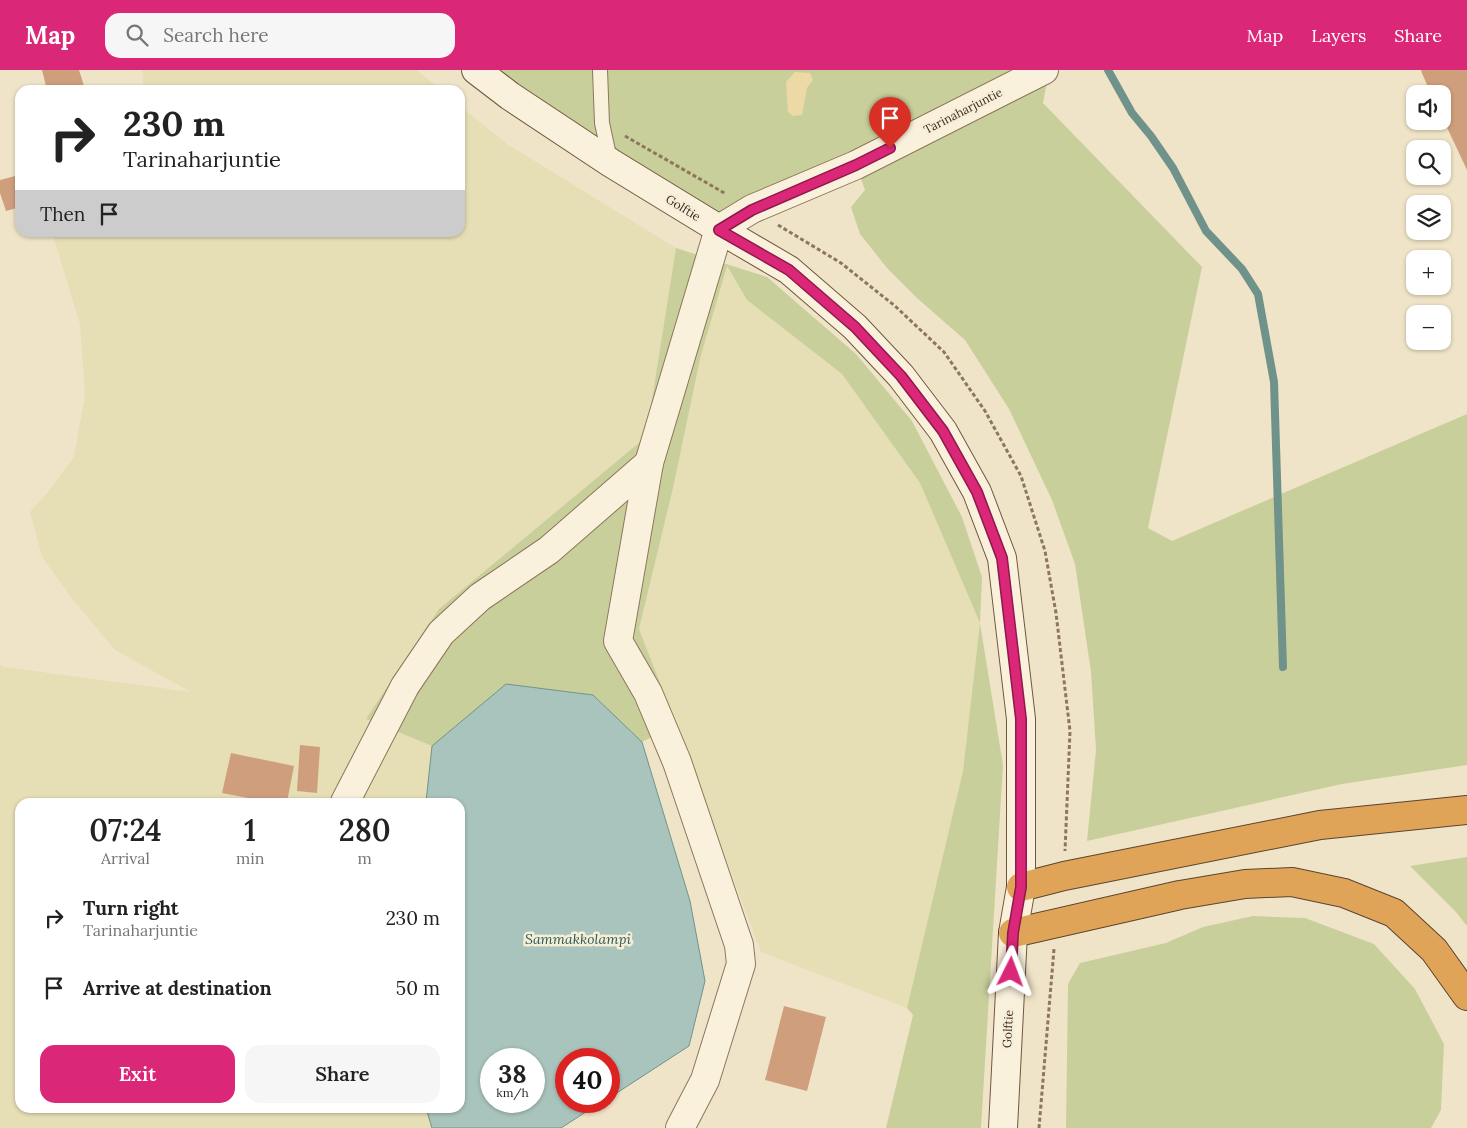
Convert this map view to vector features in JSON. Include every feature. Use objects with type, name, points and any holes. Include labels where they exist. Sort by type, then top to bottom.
[{"type":"highway","points":[[1021,887],[1064,876],[1320,825],[1467,810]]},
{"type":"highway","points":[[1013,933],[1180,895],[1245,884],[1292,882],[1344,893],[1394,913],[1434,950],[1467,996]]},
{"type":"street","name":"Golftie","points":[[476,70],[510,96],[611,163],[719,230],[789,270],[855,327],[901,376],[943,431],[977,492],[1002,558],[1021,719],[1021,887],[1013,933],[1003,1128]]},
{"type":"street","name":"Tarinaharjuntie","points":[[719,230],[752,210],[856,165],[1044,70]]},
{"type":"street","points":[[680,1128],[705,1080],[741,964],[739,946],[677,762],[648,693],[618,641],[649,463],[719,230]]},
{"type":"street","points":[[347,798],[404,686],[440,633],[480,598],[549,550],[649,463]]},
{"type":"lane","points":[[600,70],[602,123],[611,163]]},
{"type":"path","points":[[602,123],[841,263],[895,306],[944,352],[985,411],[1021,476],[1045,552],[1056,613],[1070,731],[1064,876]]},
{"type":"path","points":[[1039,1128],[1056,924]]},
{"type":"shaded area","points":[[142,70],[417,70],[435,85],[144,85]]},
{"type":"shaded area","points":[[465,110],[507,144],[676,248],[646,437],[439,609],[367,720],[432,746],[426,798],[15,798],[15,1113],[428,1113],[432,1128],[0,1128],[0,664],[4,667],[191,692],[115,650],[74,601],[42,557],[30,512],[48,492],[74,457],[85,395],[80,324],[54,237],[465,237]]},
{"type":"shaded area","points":[[726,265],[747,300],[842,374],[920,483],[980,623],[963,771],[907,1008],[761,952],[639,629],[673,488],[701,355]]},
{"type":"green space","points":[[481,70],[1049,70],[1043,103],[1202,267],[1148,528],[1172,541],[1467,414],[1467,765],[1342,784],[1087,841],[1096,750],[1091,672],[1075,564],[1052,500],[1009,409],[965,340],[917,298],[887,268],[860,234],[851,207],[865,190],[856,165],[719,229]]},
{"type":"green space","points":[[676,248],[767,277],[856,354],[912,421],[962,517],[982,577],[980,623],[920,483],[842,374],[747,300],[727,266],[701,355],[673,488],[639,629],[677,727],[642,742],[593,695],[507,684],[432,746],[366,719],[439,609],[646,437]]},
{"type":"green space","points":[[980,623],[1003,765],[981,1128],[886,1128],[913,1015],[907,1008],[963,771]]},
{"type":"green space","points":[[1467,857],[1467,926],[1456,912],[1410,866]]},
{"type":"green space","points":[[1253,916],[1305,918],[1374,944],[1415,989],[1444,1044],[1441,1110],[1431,1128],[1066,1128],[1068,984],[1080,963],[1166,943],[1203,927]]},
{"type":"sand","points":[[795,72],[810,73],[813,80],[807,88],[802,115],[793,116],[788,112],[786,82]]},
{"type":"water","name":"Sammakkolampi","points":[[506,684],[593,695],[642,742],[690,901],[705,981],[689,1046],[620,1091],[620,1048],[555,1048],[555,1113],[584,1113],[561,1128],[432,1128],[428,1113],[465,1113],[465,798],[426,798],[432,746]]},
{"type":"building","points":[[42,70],[79,70],[84,85],[46,85]]},
{"type":"building","points":[[1467,70],[1467,170],[1448,130],[1451,130],[1451,85],[1427,85],[1421,71]]},
{"type":"building","points":[[15,176],[15,208],[6,211],[0,193],[0,180]]},
{"type":"building","points":[[300,745],[320,747],[317,793],[297,791]]},
{"type":"building","points":[[231,753],[294,766],[288,798],[249,798],[222,793]]},
{"type":"building","points":[[784,1006],[826,1017],[807,1091],[765,1080]]},
{"type":"waterway","points":[[1108,70],[1132,113],[1173,168],[1206,231],[1242,269],[1258,294],[1274,382],[1283,667]]},
{"type":"route","points":[[890,148],[856,165],[752,210],[719,230],[789,270],[855,327],[901,376],[943,431],[977,492],[1002,558],[1021,719],[1021,887],[1013,933],[1011,972]]}]
